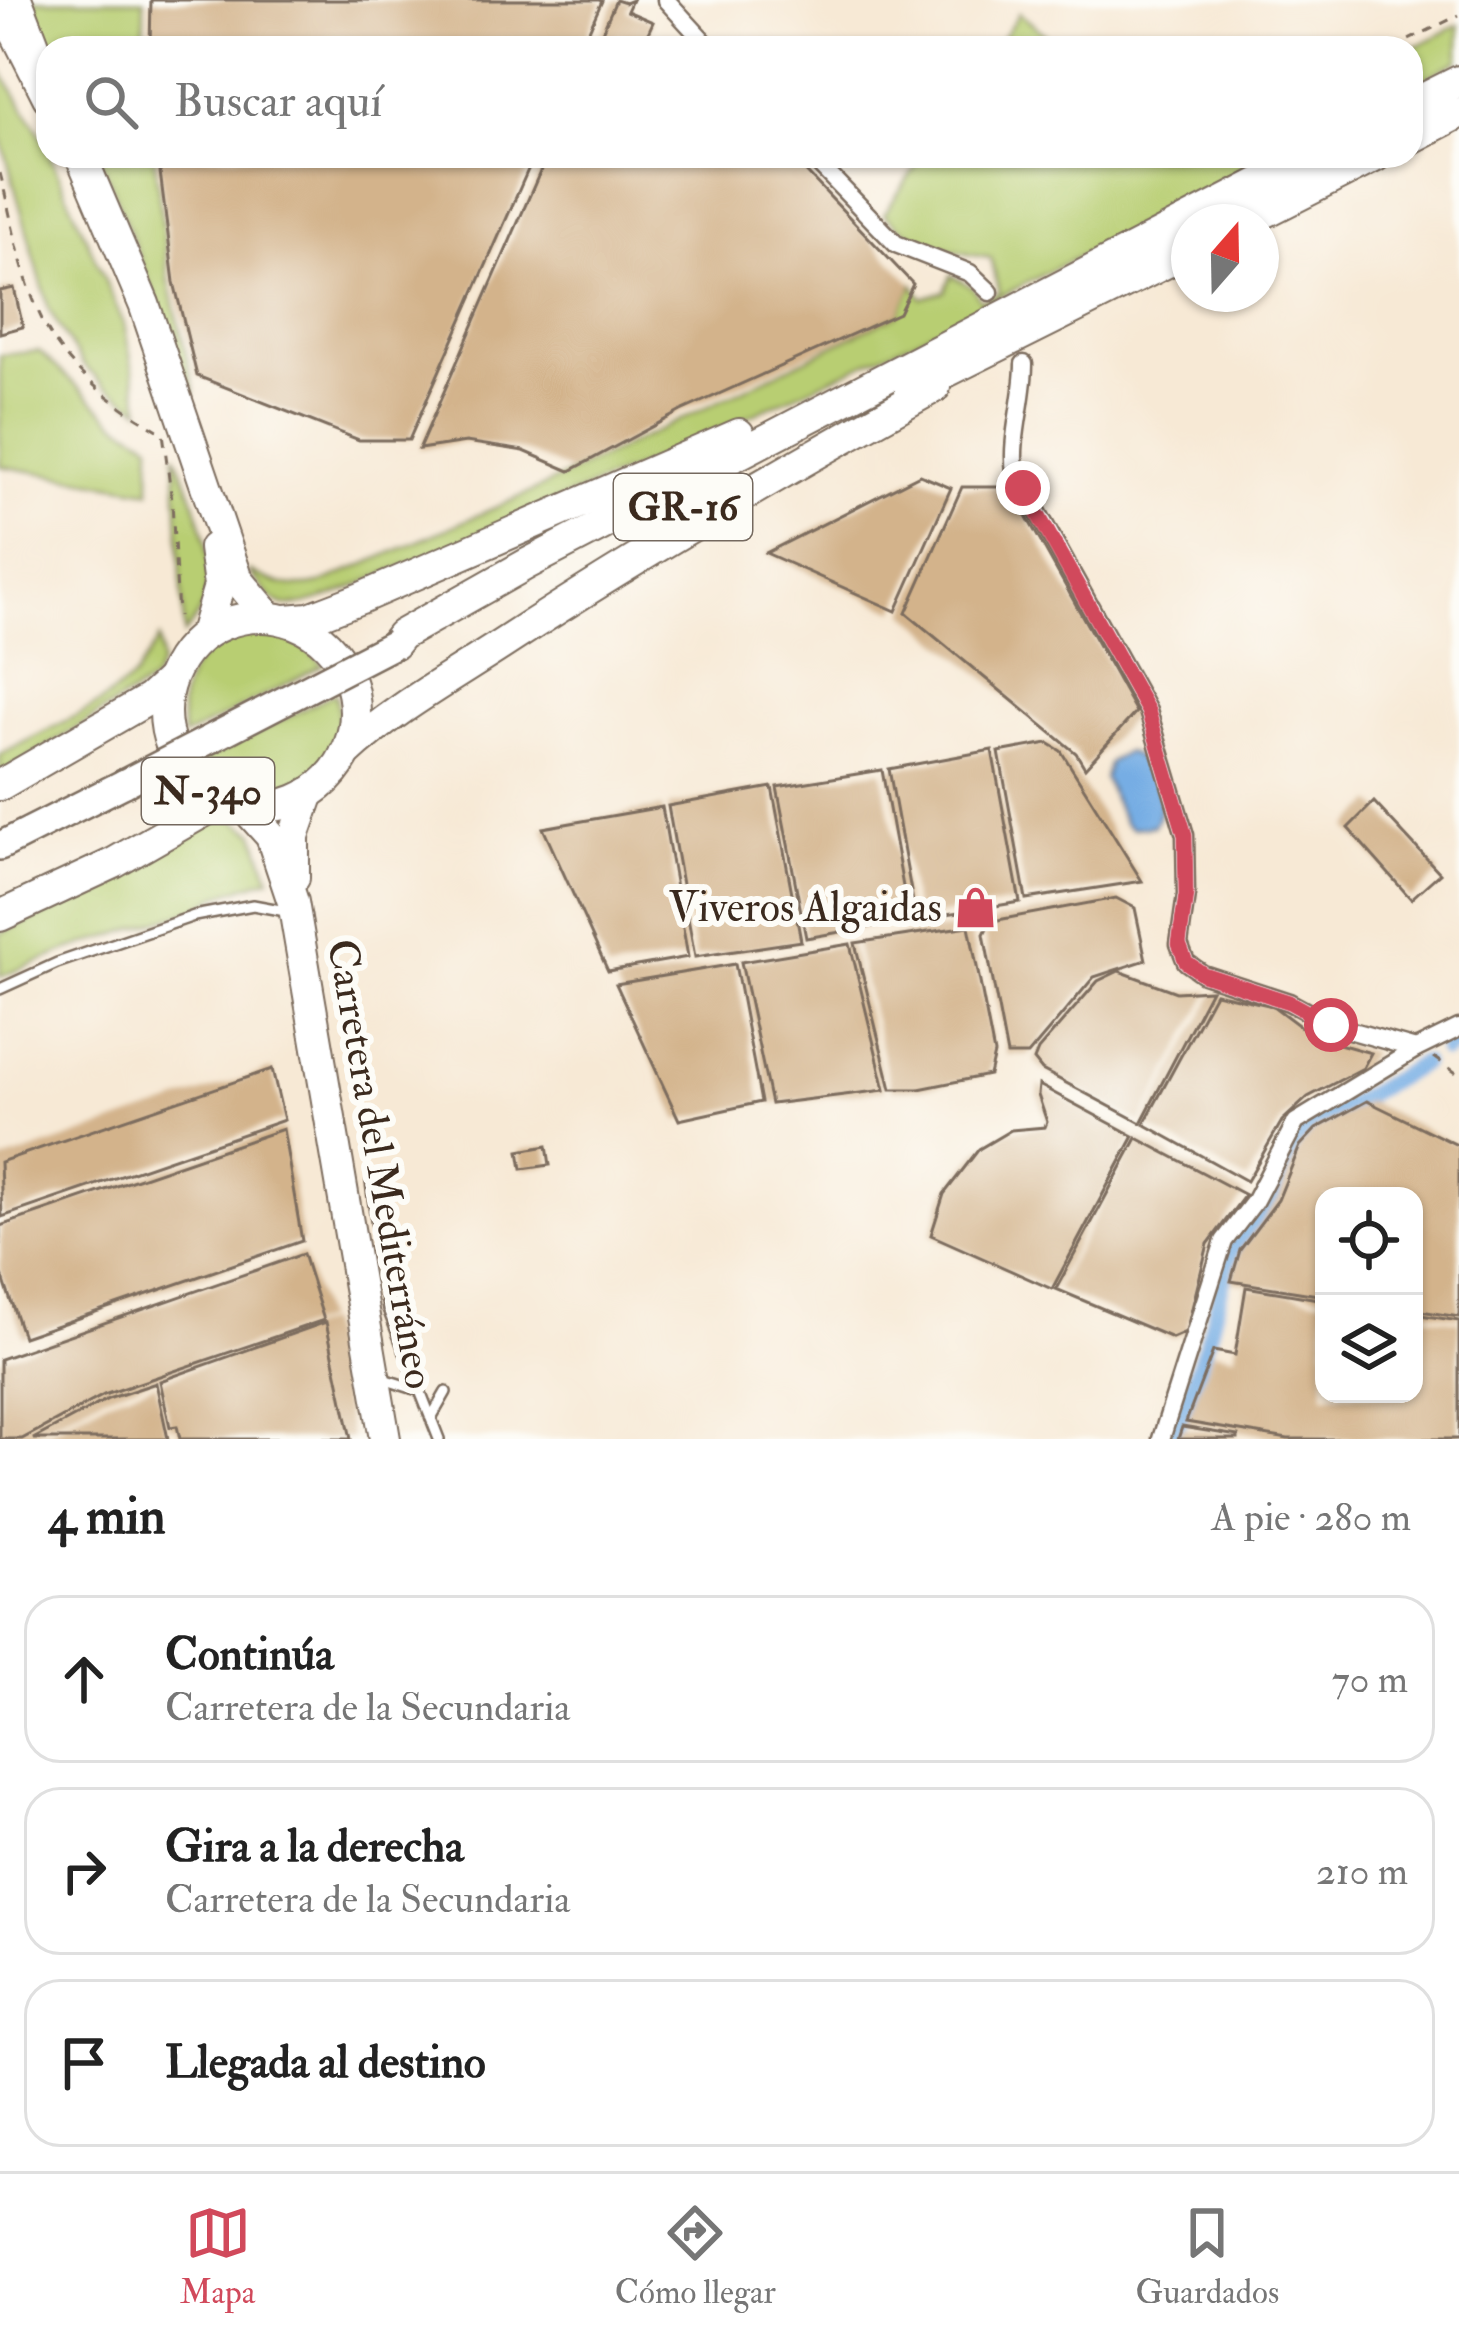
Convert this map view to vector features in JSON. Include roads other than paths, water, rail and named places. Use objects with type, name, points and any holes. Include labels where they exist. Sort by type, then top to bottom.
[{"type":"highway","points":[[7,8],[36,71]]},
{"type":"highway","points":[[1423,99],[1459,81]]},
{"type":"highway","points":[[1423,132],[1459,113]]},
{"type":"highway","points":[[86,168],[144,304],[238,580],[278,619],[322,641],[347,674],[354,728],[345,754]]},
{"type":"highway","name":"GR-16","points":[[394,644],[401,635],[527,564],[1289,168]]},
{"type":"highway","points":[[1279,205],[1352,168]]},
{"type":"highway","name":"GR-16","points":[[394,644],[406,643],[522,589],[1171,260]]},
{"type":"highway","points":[[0,785],[149,699],[170,680],[184,654],[224,623],[309,618],[361,598],[975,329]]},
{"type":"highway","points":[[345,754],[370,730],[541,619],[713,513],[943,383],[969,363]]},
{"type":"highway","points":[[205,634],[219,586],[210,507]]},
{"type":"highway","name":"N-340","points":[[170,680],[166,723],[180,764],[199,785],[234,803],[266,807],[309,794],[345,754]]},
{"type":"highway","name":"Carretera del Mediterráneo","points":[[294,907],[295,836],[309,794]]},
{"type":"highway","points":[[0,916],[234,803]]},
{"type":"highway","name":"Carretera del Mediterráneo","points":[[234,803],[271,836],[294,907],[386,1439]]},
{"type":"main road","points":[[7,8],[36,53]]},
{"type":"main road","name":"GR-16","points":[[0,846],[394,644]]},
{"type":"street","points":[[666,0],[699,36]]},
{"type":"street","points":[[823,168],[896,244],[970,274],[989,292]]},
{"type":"street","points":[[1024,364],[1024,400],[1012,455],[1015,471],[1148,711],[1185,835],[1186,895],[1179,944],[1186,962],[1203,974],[1289,1002],[1331,1025],[1416,1049]]},
{"type":"street","points":[[1161,1439],[1224,1241],[1254,1202],[1295,1122],[1459,1028]]},
{"type":"lane","points":[[0,988],[57,963],[194,916],[253,905],[294,907]]},
{"type":"lane","points":[[370,1182],[388,1309],[439,1439]]},
{"type":"lane","points":[[372,1376],[421,1390]]},
{"type":"lane","points":[[431,1418],[446,1392]]},
{"type":"water","points":[[1127,752],[1144,765],[1156,784],[1160,807],[1153,826],[1132,828],[1124,822],[1104,779],[1109,762]]},
{"type":"waterway","points":[[1445,1051],[1459,1042]]},
{"type":"waterway","points":[[1173,1439],[1210,1331],[1231,1250],[1270,1206],[1301,1132],[1423,1063]]},
{"type":"place","name":"Viveros Algaidas","points":[[976,908]]}]
